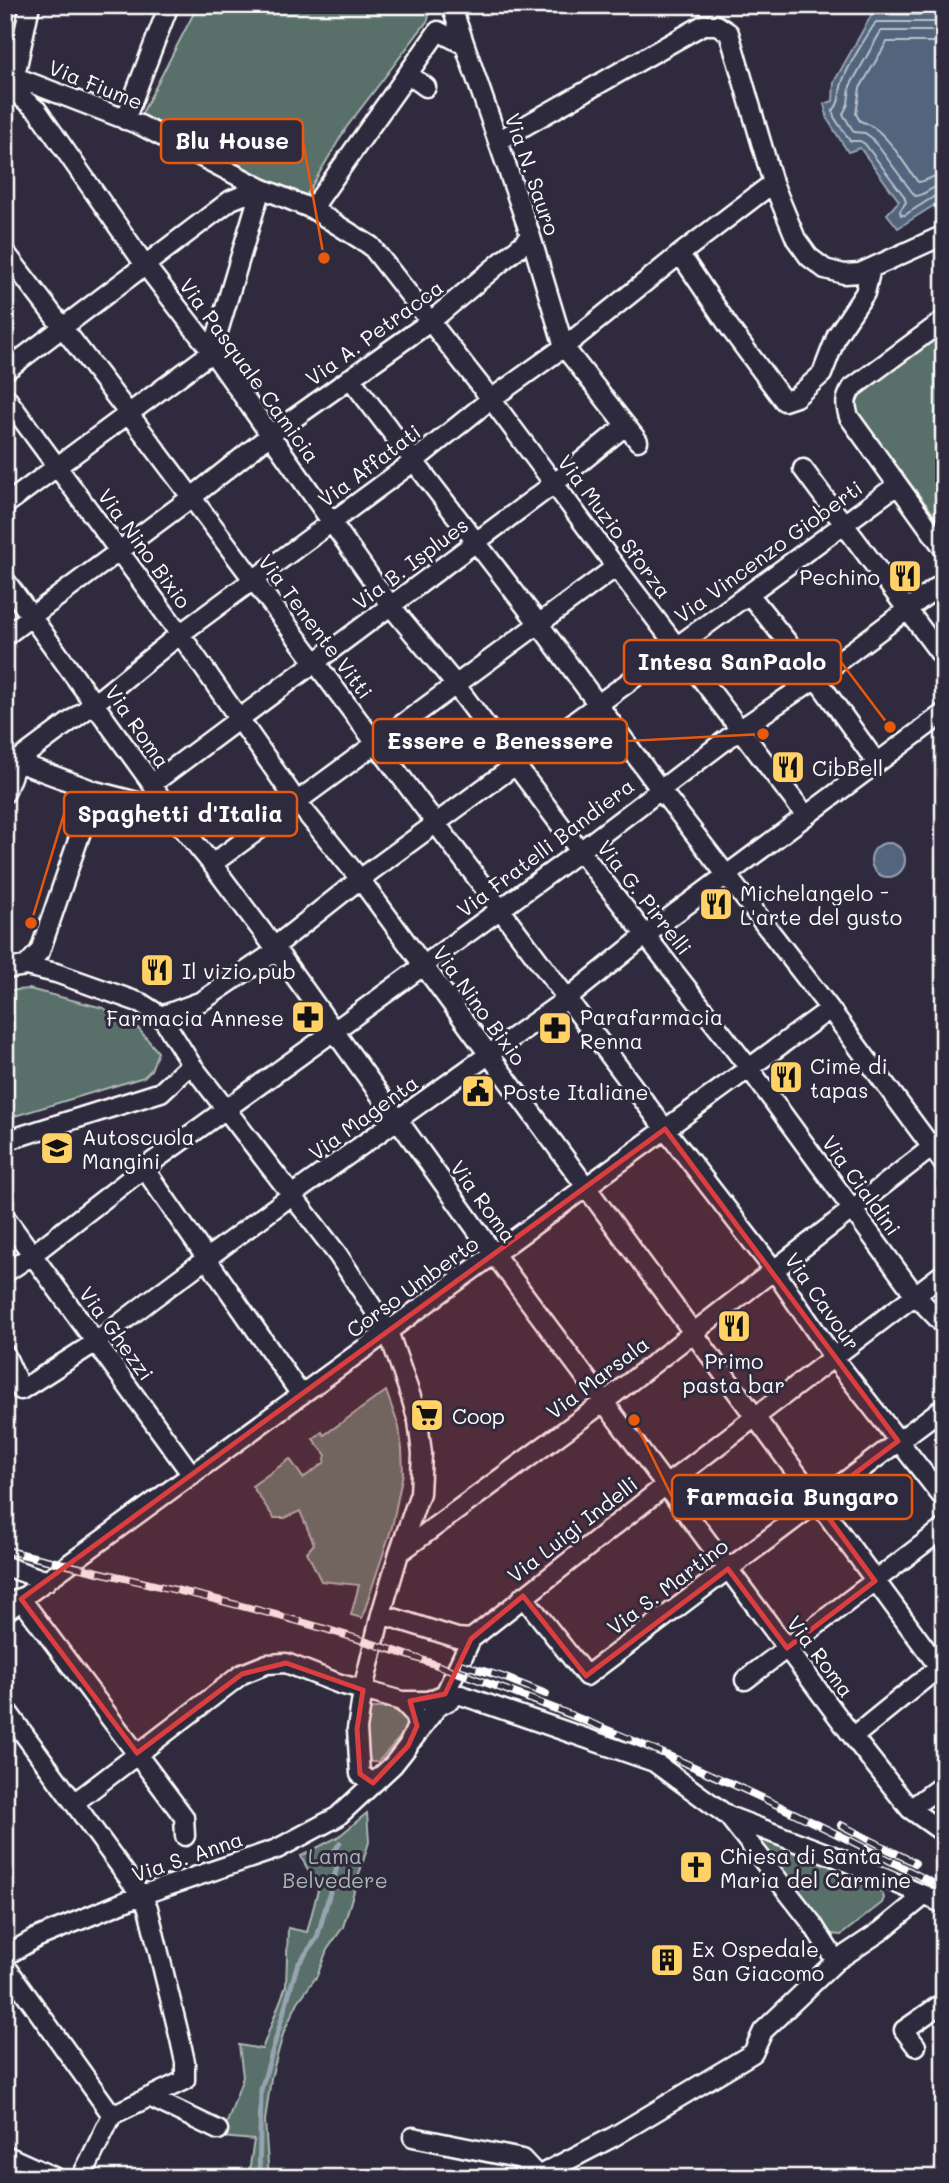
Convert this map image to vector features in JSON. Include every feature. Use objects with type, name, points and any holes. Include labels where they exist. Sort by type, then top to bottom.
[{"type":"street","points":[[8,78],[30,5]]},
{"type":"street","points":[[125,120],[169,5]]},
{"type":"street","name":"Via N. Sauro","points":[[451,5],[531,237],[564,347]]},
{"type":"street","points":[[498,141],[703,25],[717,25],[729,33],[774,183],[796,239],[809,257],[825,269],[844,274],[860,273],[944,235]]},
{"type":"street","points":[[312,209],[438,31],[463,44]]},
{"type":"street","points":[[408,74],[426,87]]},
{"type":"street","name":"Via Fiume","points":[[8,78],[125,120],[261,188],[312,209],[371,246],[385,264]]},
{"type":"street","name":"Via Pasquale Camicia","points":[[8,78],[37,110],[145,265],[212,352],[390,606],[456,686]]},
{"type":"street","name":"Via Affatati","points":[[11,760],[94,703],[252,579],[413,462],[491,399],[564,347],[774,183]]},
{"type":"street","points":[[5,371],[231,200],[261,188]]},
{"type":"street","points":[[5,505],[212,352],[261,188]]},
{"type":"street","name":"Via A. Petracca","points":[[5,636],[270,436],[431,321],[531,237]]},
{"type":"street","name":"Via Tenente Vitti","points":[[5,252],[501,908],[664,1129]]},
{"type":"street","points":[[680,254],[784,401],[796,397],[822,374],[836,335],[865,293],[871,268]]},
{"type":"street","name":"Via Muzio Sforza","points":[[385,264],[491,399],[615,567],[806,816]]},
{"type":"street","points":[[943,323],[852,388],[846,397],[845,406],[849,417],[944,549]]},
{"type":"street","points":[[564,347],[638,441]]},
{"type":"street","points":[[350,378],[539,624],[660,789],[830,1009],[938,1142],[944,1164]]},
{"type":"street","name":"Via Nino Bixio","points":[[5,396],[180,634],[297,802],[360,879],[875,1581],[942,1668]]},
{"type":"street","name":"Via B. Isplues","points":[[152,784],[555,483],[625,426]]},
{"type":"street","points":[[803,469],[944,659]]},
{"type":"street","name":"Via Vincenzo Gioberti","points":[[275,949],[360,879],[897,485]]},
{"type":"street","points":[[212,864],[615,567]]},
{"type":"street","name":"Via Roma","points":[[5,580],[168,810],[275,949],[494,1254],[853,1737],[910,1809],[944,1833]]},
{"type":"street","name":"Via Fratelli Bandiera","points":[[5,1273],[144,1168],[580,851],[739,730],[816,678],[944,582]]},
{"type":"street","points":[[749,594],[816,678],[877,763]]},
{"type":"street","name":"Via G. Pirrelli","points":[[456,686],[749,1068]]},
{"type":"street","name":"Via Magenta","points":[[5,1354],[21,1390],[96,1342],[292,1195],[568,998],[646,935],[944,713]]},
{"type":"street","points":[[5,793],[11,760],[95,791],[168,810]]},
{"type":"street","points":[[26,966],[40,951],[95,791]]},
{"type":"street","points":[[160,1016],[202,1001],[275,949]]},
{"type":"street","points":[[5,969],[26,966],[56,973],[141,1003],[160,1016],[191,1065],[338,1255],[388,1331],[418,1421],[422,1454],[420,1493],[381,1614],[357,1729],[360,1774],[373,1783]]},
{"type":"street","name":"Corso Umberto","points":[[13,1604],[830,1009]]},
{"type":"street","points":[[5,1141],[161,1093],[191,1065]]},
{"type":"street","name":"Via Cialdini","points":[[749,1068],[915,1295],[944,1325]]},
{"type":"street","name":"Via Cavour","points":[[664,1129],[774,1270],[833,1357],[944,1499]]},
{"type":"street","name":"Via Marsala","points":[[399,1553],[604,1402],[938,1142]]},
{"type":"street","points":[[144,1168],[301,1395]]},
{"type":"street","name":"Via Ghezzi","points":[[5,1217],[192,1475]]},
{"type":"street","name":"Via Luigi Indelli","points":[[471,1639],[666,1485],[944,1273]]},
{"type":"street","name":"Via S. Martino","points":[[523,1596],[586,1676],[944,1407]]},
{"type":"street","points":[[745,1680],[944,1528]]},
{"type":"street","points":[[5,1566],[47,1581]]},
{"type":"street","points":[[13,1604],[138,1753],[184,1817],[185,1836]]},
{"type":"street","points":[[381,1614],[457,1639],[471,1639],[453,1694]]},
{"type":"street","points":[[74,1803],[242,1674],[267,1664],[286,1663],[340,1684],[402,1701],[428,1701],[453,1694],[654,1762],[728,1816],[836,1857],[944,1904]]},
{"type":"street","points":[[853,1737],[942,1668]]},
{"type":"street","name":"Via S. Anna","points":[[5,1956],[36,1938],[141,1895],[277,1849],[337,1816],[393,1765],[437,1707],[453,1694]]},
{"type":"street","points":[[402,1701],[414,1714],[417,1726],[408,1746]]},
{"type":"street","points":[[5,1708],[148,1908],[185,2062],[185,2080],[112,2115],[81,2178]]},
{"type":"street","points":[[910,1809],[944,1784]]},
{"type":"street","points":[[728,1816],[803,1912],[836,1961]]},
{"type":"street","points":[[413,2137],[522,2158],[535,2176],[613,2137],[753,2053],[763,2031],[836,1961],[881,1931],[925,1895]]},
{"type":"street","points":[[5,1965],[112,2115]]},
{"type":"street","points":[[916,2046],[904,2030],[944,2002]]},
{"type":"street","points":[[149,2097],[218,2130]]},
{"type":"street","points":[[5,2155],[56,2178]]},
{"type":"highlighted area","points":[[665,1129],[898,1441],[817,1502],[875,1581],[787,1648],[728,1569],[586,1676],[523,1596],[471,1639],[445,1694],[410,1701],[417,1726],[408,1746],[373,1783],[360,1774],[357,1729],[363,1690],[286,1663],[242,1674],[137,1753],[21,1599]]},
{"type":"green space","points":[[198,5],[431,5],[428,20],[346,128],[304,199],[139,119]]},
{"type":"green space","points":[[940,327],[944,333],[944,528],[856,412],[851,399]]},
{"type":"green space","points":[[29,989],[103,1008],[137,1027],[158,1052],[151,1070],[144,1077],[5,1119],[5,991]]},
{"type":"green space","points":[[386,1391],[399,1427],[403,1473],[392,1527],[362,1618],[351,1615],[359,1585],[321,1581],[307,1552],[314,1544],[300,1511],[285,1518],[274,1518],[252,1486],[290,1459],[303,1478],[324,1463],[326,1455],[313,1439],[322,1432],[324,1435]]},
{"type":"green space","points":[[374,1708],[390,1708],[408,1717],[410,1726],[378,1762],[370,1762],[362,1733],[365,1714]]},
{"type":"green space","name":"Lama Belvedere","points":[[367,1813],[369,1842],[343,1927],[327,1950],[317,1976],[298,2002],[284,2031],[271,2078],[265,2121],[269,2178],[248,2178],[254,2140],[222,2137],[243,2077],[239,2045],[262,2049],[286,1986],[288,1928],[307,1932],[318,1890],[301,1856],[338,1837]]},
{"type":"green space","points":[[767,1838],[781,1842],[882,1892],[882,1903],[841,1935],[830,1934],[758,1843]]},
{"type":"water","points":[[872,14],[944,15],[944,199],[898,228],[887,214],[899,201],[860,148],[848,152],[828,120],[824,104],[833,101],[834,82]]},
{"type":"water","points":[[888,843],[900,848],[905,860],[900,872],[888,877],[876,872],[871,860],[876,848]]},
{"type":"waterway","points":[[259,2178],[261,2090],[297,1966],[317,1938],[337,1867],[331,1856],[340,1843]]},
{"type":"railway","points":[[5,1550],[303,1622],[499,1687],[725,1781],[799,1815],[944,1889]]},
{"type":"railway","points":[[461,1664],[546,1694]]},
{"type":"railway","points":[[841,1825],[915,1863]]},
{"type":"place","name":"Blu House","points":[[324,258]]},
{"type":"place","name":"Pechino","points":[[905,576]]},
{"type":"place","name":"Intesa SanPaolo","points":[[890,727]]},
{"type":"place","name":"Essere e Benessere","points":[[763,734]]},
{"type":"place","name":"CibBell","points":[[788,767]]},
{"type":"place","name":"Michelangelo - L'arte del gusto","points":[[716,904]]},
{"type":"place","name":"Spaghetti d'Italia","points":[[31,923]]},
{"type":"place","name":"Il vizio pub","points":[[157,970]]},
{"type":"place","name":"Farmacia Annese","points":[[308,1017]]},
{"type":"place","name":"Parafarmacia Renna","points":[[555,1028]]},
{"type":"place","name":"Cime di tapas","points":[[786,1077]]},
{"type":"place","name":"Poste Italiane","points":[[478,1091]]},
{"type":"place","name":"Autoscuola Mangini","points":[[57,1148]]},
{"type":"place","name":"Primo pasta bar","points":[[734,1326]]},
{"type":"place","name":"Coop","points":[[427,1415]]},
{"type":"place","name":"Farmacia Bungaro","points":[[634,1420]]},
{"type":"place","name":"Chiesa di Santa Maria del Carmine","points":[[696,1867]]},
{"type":"place","name":"Ex Ospedale San Giacomo","points":[[667,1960]]}]
